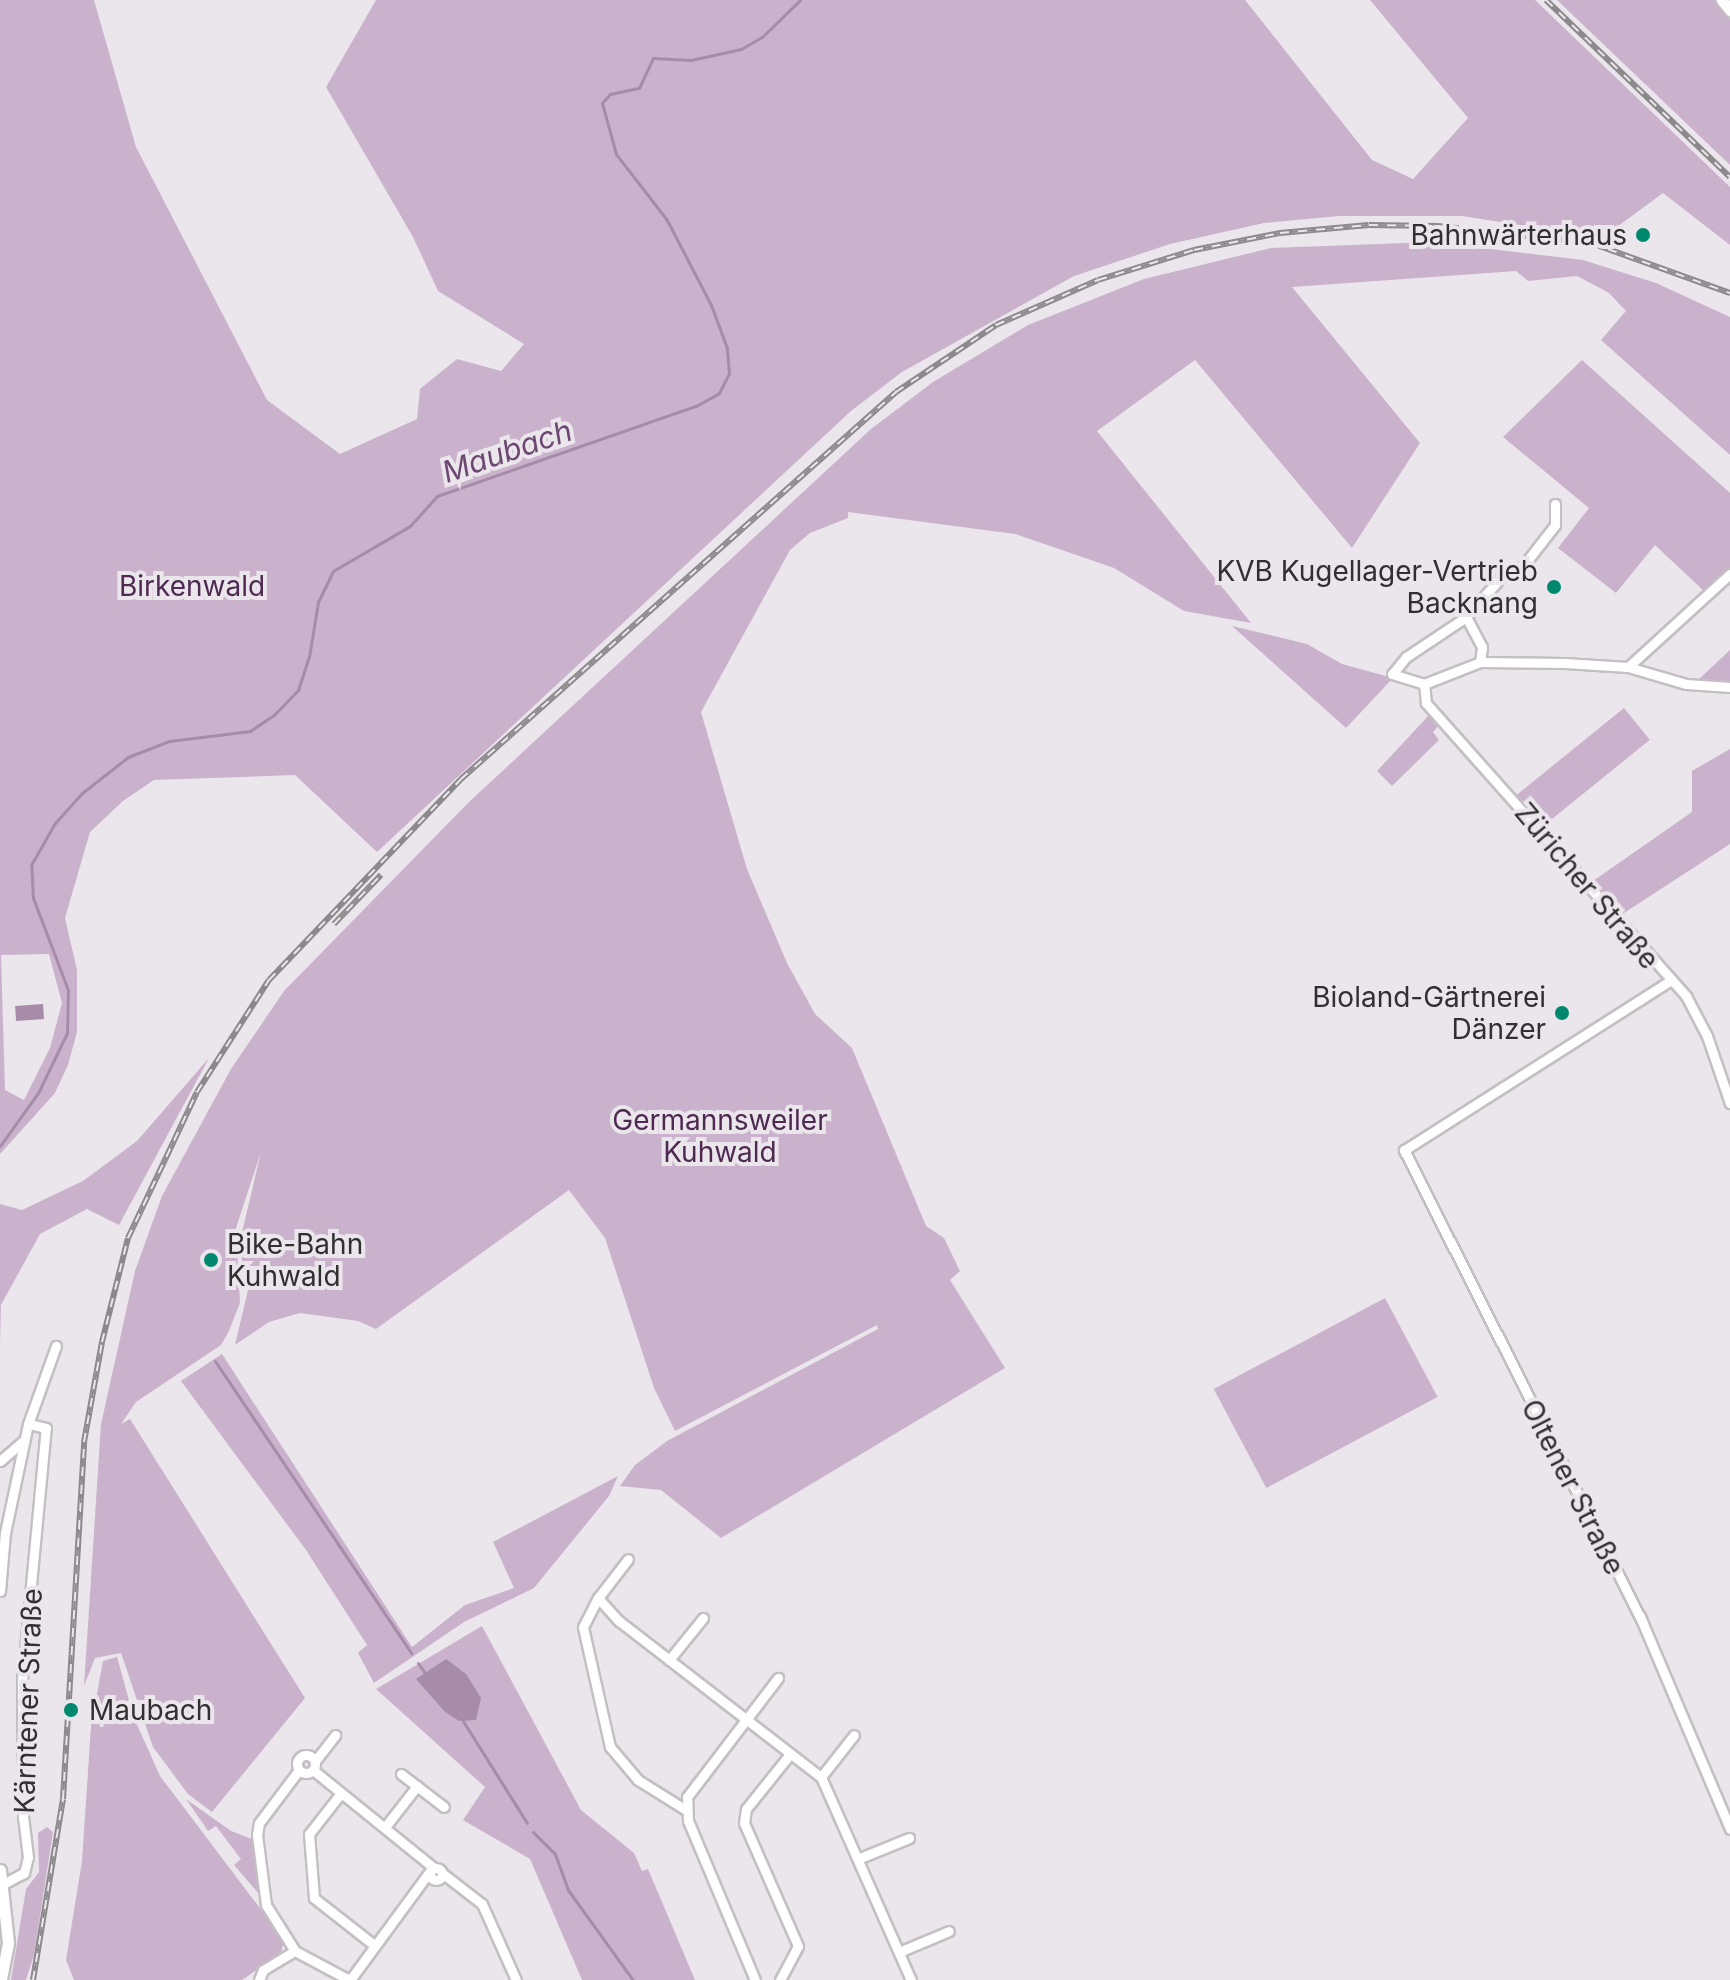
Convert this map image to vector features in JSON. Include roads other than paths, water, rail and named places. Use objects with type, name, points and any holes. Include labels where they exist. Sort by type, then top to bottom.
[{"type":"street","points":[[1722,0],[1730,10]]},
{"type":"street","points":[[1555,504],[1555,525],[1520,570],[1503,575],[1466,617],[1406,657],[1392,674],[1424,684],[1480,662],[1628,667],[1686,684],[1730,687]]},
{"type":"street","points":[[1628,667],[1730,574]]},
{"type":"street","points":[[1466,617],[1482,647],[1480,662]]},
{"type":"street","name":"Züricher Straße","points":[[1424,684],[1426,703],[1697,1014],[1730,1103]]},
{"type":"street","name":"Oltener Straße","points":[[1668,982],[1404,1150],[1641,1619],[1730,1829]]},
{"type":"street","name":"Kärntener Straße","points":[[0,1591],[5,1533],[23,1441],[56,1346]]},
{"type":"street","name":"Kärntener Straße","points":[[3,1884],[24,1873],[28,1857],[23,1818],[23,1669],[46,1428],[28,1424]]},
{"type":"street","points":[[0,1461],[23,1441]]},
{"type":"street","points":[[628,1559],[598,1598],[583,1627],[610,1747],[638,1780],[686,1810],[755,1980]]},
{"type":"street","points":[[598,1598],[669,1660],[821,1777],[860,1858],[911,1980]]},
{"type":"street","points":[[669,1660],[703,1618]]},
{"type":"street","points":[[686,1810],[694,1785],[778,1678]]},
{"type":"street","points":[[299,1770],[314,1766],[335,1735]]},
{"type":"street","points":[[821,1777],[854,1735]]},
{"type":"street","points":[[780,1980],[798,1946],[744,1823],[746,1809],[790,1754]]},
{"type":"street","points":[[435,1871],[374,1945],[350,1980],[295,1951],[266,1905],[257,1835],[259,1823],[299,1770],[301,1756],[435,1871],[482,1904],[516,1980]]},
{"type":"street","points":[[401,1774],[444,1807]]},
{"type":"street","points":[[385,1827],[417,1786]]},
{"type":"street","points":[[341,1793],[309,1834],[314,1898],[323,1910],[374,1945]]},
{"type":"street","points":[[860,1858],[909,1838]]},
{"type":"street","points":[[0,1870],[8,1943],[1,1980]]},
{"type":"street","points":[[899,1952],[949,1931]]},
{"type":"street","points":[[259,1980],[263,1970],[295,1951]]},
{"type":"waterway","name":"Maubach","points":[[0,1146],[38,1093],[67,1033],[68,990],[33,898],[31,865],[55,823],[82,793],[128,757],[169,741],[250,731],[274,715],[298,690],[309,657],[318,602],[333,571],[410,526],[437,496],[696,406],[719,393],[729,373],[727,348],[711,305],[667,220],[616,154],[602,103],[610,94],[639,88],[653,58],[691,60],[741,49],[762,37],[800,0]]},
{"type":"waterway","points":[[215,1361],[411,1653]]},
{"type":"waterway","points":[[418,1663],[425,1673]]},
{"type":"waterway","points":[[463,1721],[527,1823]]},
{"type":"waterway","points":[[533,1832],[555,1854],[568,1890],[633,1980]]},
{"type":"railway","points":[[1546,0],[1730,177]]},
{"type":"railway","points":[[33,1980],[63,1799],[84,1442],[102,1342],[128,1238],[197,1092],[269,980],[461,779],[896,392],[996,325],[1098,280],[1194,250],[1280,233],[1369,225],[1438,226],[1591,243],[1730,293]]},
{"type":"railway","points":[[334,924],[381,875]]},
{"type":"place","name":"Bahnwärterhaus","points":[[1643,235]]},
{"type":"place","name":"KVB Kugellager-Vertrieb Backnang","points":[[1554,587]]},
{"type":"place","name":"Bioland-Gärtnerei Dänzer","points":[[1562,1013]]},
{"type":"place","name":"Bike-Bahn Kuhwald","points":[[211,1260]]},
{"type":"place","name":"Maubach","points":[[71,1710]]},
{"type":"park label","name":"Birkenwald","points":[[192,586]]},
{"type":"park label","name":"Germannsweiler Kuhwald","points":[[720,1136]]}]
